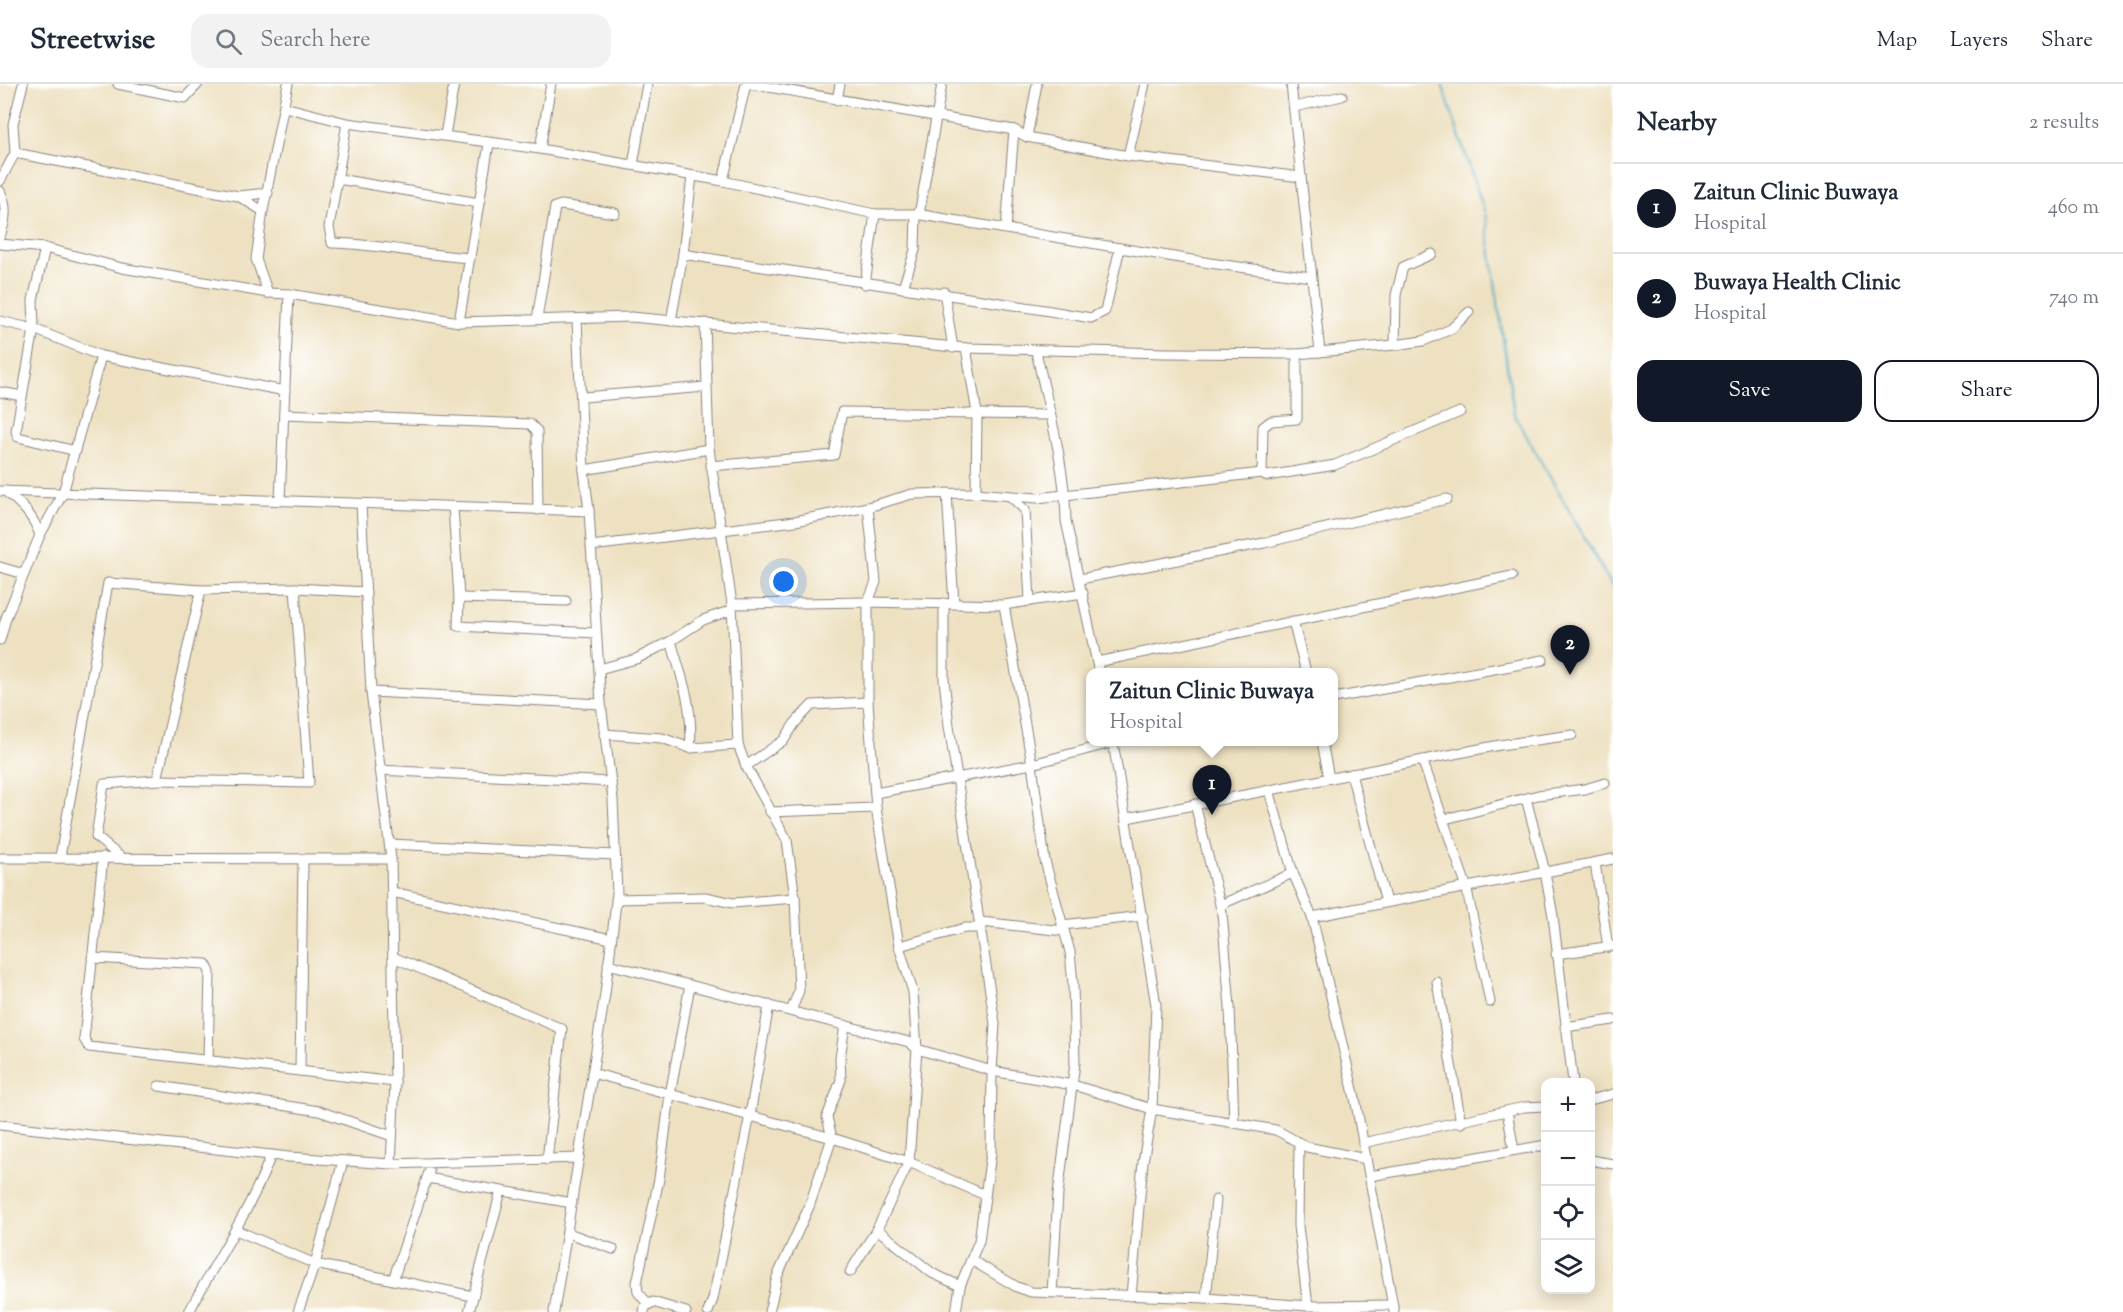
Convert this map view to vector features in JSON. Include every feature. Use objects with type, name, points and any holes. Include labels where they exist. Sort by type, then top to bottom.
[{"type":"street","points":[[0,181],[15,153],[13,124],[22,84]]},
{"type":"street","points":[[118,84],[185,98],[198,84]]},
{"type":"street","points":[[268,293],[256,259],[288,84]]},
{"type":"street","points":[[445,135],[454,84]]},
{"type":"street","points":[[540,149],[551,84]]},
{"type":"street","points":[[633,165],[647,84]]},
{"type":"street","points":[[723,181],[746,84]]},
{"type":"street","points":[[751,84],[1014,130],[1027,137],[1128,156],[1301,177]]},
{"type":"street","points":[[837,100],[840,84]]},
{"type":"street","points":[[903,288],[915,250],[918,214],[942,84]]},
{"type":"street","points":[[1027,137],[1037,84]]},
{"type":"street","points":[[1128,156],[1145,84]]},
{"type":"street","points":[[1291,84],[1320,352]]},
{"type":"street","points":[[1295,107],[1342,96]]},
{"type":"street","points":[[284,107],[347,123],[445,135],[489,144],[540,149],[723,181],[874,214],[918,214],[1311,277]]},
{"type":"street","points":[[347,123],[329,227],[332,243],[368,244],[378,248],[410,250],[429,256],[470,258]]},
{"type":"street","points":[[1006,229],[1014,130]]},
{"type":"street","points":[[459,322],[489,144]]},
{"type":"street","points":[[15,153],[238,196],[268,193]]},
{"type":"street","points":[[671,321],[683,254],[692,176]]},
{"type":"street","points":[[338,179],[479,203]]},
{"type":"street","points":[[0,191],[5,199],[6,222],[0,236]]},
{"type":"street","points":[[238,196],[263,211]]},
{"type":"street","points":[[537,319],[555,207],[561,205],[615,213]]},
{"type":"street","points":[[865,284],[874,214]]},
{"type":"street","points":[[0,244],[45,248],[122,268],[459,322],[631,317],[953,348],[1297,354],[1423,341],[1451,329],[1469,312]]},
{"type":"street","points":[[45,248],[33,300],[33,328],[16,431],[18,437],[76,451]]},
{"type":"street","points":[[683,254],[865,284],[944,292],[1091,318],[1105,311],[1120,248]]},
{"type":"street","points":[[1395,345],[1396,295],[1403,267],[1432,254]]},
{"type":"street","points":[[944,292],[953,348]]},
{"type":"street","points":[[280,501],[289,294]]},
{"type":"street","points":[[554,1312],[568,1233],[616,899],[611,782],[601,704],[589,511],[584,470],[577,320]]},
{"type":"street","points":[[0,321],[33,328],[101,356],[285,391]]},
{"type":"street","points":[[705,323],[709,449],[732,607],[738,745],[746,766],[787,840],[795,898],[799,991],[791,1011]]},
{"type":"street","points":[[966,348],[977,413],[976,493]]},
{"type":"street","points":[[1036,351],[1066,495],[1066,521],[1098,668]]},
{"type":"street","points":[[1262,473],[1263,427],[1271,421],[1298,419],[1297,354]]},
{"type":"street","points":[[0,640],[40,535],[63,493],[101,356]]},
{"type":"street","points":[[582,397],[706,387]]},
{"type":"street","points":[[0,392],[22,396]]},
{"type":"street","points":[[711,466],[834,455],[842,412],[1050,415]]},
{"type":"street","points":[[591,546],[722,532],[868,507],[912,494],[976,493],[1037,498],[1262,473],[1267,477],[1335,465],[1460,412]]},
{"type":"street","points":[[284,414],[530,424],[537,431],[538,510]]},
{"type":"street","points":[[584,470],[709,449]]},
{"type":"street","points":[[2,491],[589,511]]},
{"type":"street","points":[[2,491],[24,506],[35,521],[40,535]]},
{"type":"street","points":[[947,493],[954,603]]},
{"type":"street","points":[[1011,497],[1025,510],[1030,601]]},
{"type":"street","points":[[1025,510],[1037,498]]},
{"type":"street","points":[[1080,579],[1264,543],[1447,499]]},
{"type":"street","points":[[361,504],[371,692],[391,859],[395,1082],[391,1164]]},
{"type":"street","points":[[453,507],[459,598],[458,626],[596,633]]},
{"type":"street","points":[[850,1272],[877,1229],[909,1162],[917,1049],[914,992],[899,946],[874,793],[868,702],[868,602],[876,582],[868,507]]},
{"type":"street","points":[[0,567],[24,574]]},
{"type":"street","points":[[1097,662],[1512,576]]},
{"type":"street","points":[[60,857],[108,583],[201,590],[295,588],[366,592]]},
{"type":"street","points":[[123,859],[96,837],[104,784],[157,780],[309,783],[295,588]]},
{"type":"street","points":[[157,780],[201,590]]},
{"type":"street","points":[[599,669],[636,659],[671,641],[703,620],[732,607],[868,602],[1004,605],[1083,593]]},
{"type":"street","points":[[459,598],[566,601]]},
{"type":"street","points":[[944,603],[944,679],[995,1024],[991,1153],[979,1241],[960,1286],[956,1312]]},
{"type":"street","points":[[1004,605],[1032,764],[1045,861],[1070,952],[1073,984],[1075,1063],[1058,1194],[1052,1293]]},
{"type":"street","points":[[1293,621],[1305,668]]},
{"type":"street","points":[[671,641],[690,705],[693,722],[690,748]]},
{"type":"street","points":[[1338,697],[1543,660]]},
{"type":"street","points":[[371,692],[601,704]]},
{"type":"street","points":[[746,766],[784,740],[812,705],[868,702]]},
{"type":"street","points":[[604,734],[662,738],[690,748],[738,745]]},
{"type":"street","points":[[1127,818],[1423,762],[1500,745],[1572,735]]},
{"type":"street","points":[[874,793],[1032,764],[1099,746]]},
{"type":"street","points":[[1115,746],[1156,1005],[1152,1109],[1143,1162],[1131,1296]]},
{"type":"street","points":[[1323,746],[1329,778]]},
{"type":"street","points":[[1423,762],[1467,885],[1490,1002]]},
{"type":"street","points":[[379,770],[611,782]]},
{"type":"street","points":[[1351,774],[1386,902]]},
{"type":"street","points":[[1445,819],[1526,798],[1605,783]]},
{"type":"street","points":[[971,1260],[1024,1290],[1394,1309],[1370,1176],[1312,917],[1293,873],[1269,790]]},
{"type":"street","points":[[1526,798],[1545,872],[1572,1078]]},
{"type":"street","points":[[1195,804],[1220,905],[1230,1007],[1234,1123]]},
{"type":"street","points":[[770,812],[876,808]]},
{"type":"street","points":[[390,844],[615,855]]},
{"type":"street","points":[[103,857],[85,1044],[88,1047],[395,1082]]},
{"type":"street","points":[[0,858],[391,859]]},
{"type":"street","points":[[1312,917],[1467,885],[1613,859]]},
{"type":"street","points":[[300,1071],[303,860]]},
{"type":"street","points":[[1556,954],[1611,946],[1595,863]]},
{"type":"street","points":[[1220,905],[1293,873]]},
{"type":"street","points":[[392,892],[611,939]]},
{"type":"street","points":[[616,899],[705,897],[733,903],[795,898]]},
{"type":"street","points":[[899,946],[981,925],[1063,928],[1143,916]]},
{"type":"street","points":[[393,957],[562,1029],[547,1160]]},
{"type":"street","points":[[92,958],[206,964],[210,972],[208,1061]]},
{"type":"street","points":[[608,964],[909,1042],[917,1049],[992,1071],[1073,1085],[1152,1109],[1276,1130],[1299,1143],[1366,1159]]},
{"type":"street","points":[[1437,982],[1461,1123]]},
{"type":"street","points":[[686,1312],[658,1302],[646,1308],[638,1292],[637,1283],[659,1179],[670,1095],[690,985]]},
{"type":"street","points":[[708,1312],[713,1299],[750,1115],[769,1005]]},
{"type":"street","points":[[1565,1027],[1613,1020]]},
{"type":"street","points":[[769,1312],[777,1276],[809,1207],[832,1138],[827,1117],[841,1080],[840,1059],[845,1025]]},
{"type":"street","points":[[592,1073],[832,1138],[909,1162],[985,1195]]},
{"type":"street","points":[[159,1086],[319,1111],[392,1136]]},
{"type":"street","points":[[1595,1099],[1613,1094]]},
{"type":"street","points":[[1363,1143],[1507,1111],[1541,1107]]},
{"type":"street","points":[[1507,1111],[1514,1150]]},
{"type":"street","points":[[0,1125],[271,1155],[391,1164],[579,1158]]},
{"type":"street","points":[[1299,1143],[1298,1226],[1308,1306]]},
{"type":"street","points":[[1370,1176],[1541,1146]]},
{"type":"street","points":[[189,1312],[259,1187],[271,1155]]},
{"type":"street","points":[[298,1312],[315,1264],[343,1161]]},
{"type":"street","points":[[1595,1161],[1613,1164]]},
{"type":"street","points":[[393,1280],[431,1164]]},
{"type":"street","points":[[427,1178],[572,1203]]},
{"type":"street","points":[[469,1312],[501,1191]]},
{"type":"street","points":[[1206,1298],[1216,1200]]},
{"type":"street","points":[[877,1229],[932,1273],[960,1286]]},
{"type":"street","points":[[236,1230],[315,1264],[473,1296]]},
{"type":"street","points":[[568,1233],[614,1249]]},
{"type":"waterway","points":[[1442,84],[1485,213],[1514,414],[1613,588]]},
{"type":"place","name":"Buwaya Health Clinic","points":[[1570,675]]},
{"type":"place","name":"Zaitun Clinic Buwaya","points":[[1212,815]]}]
